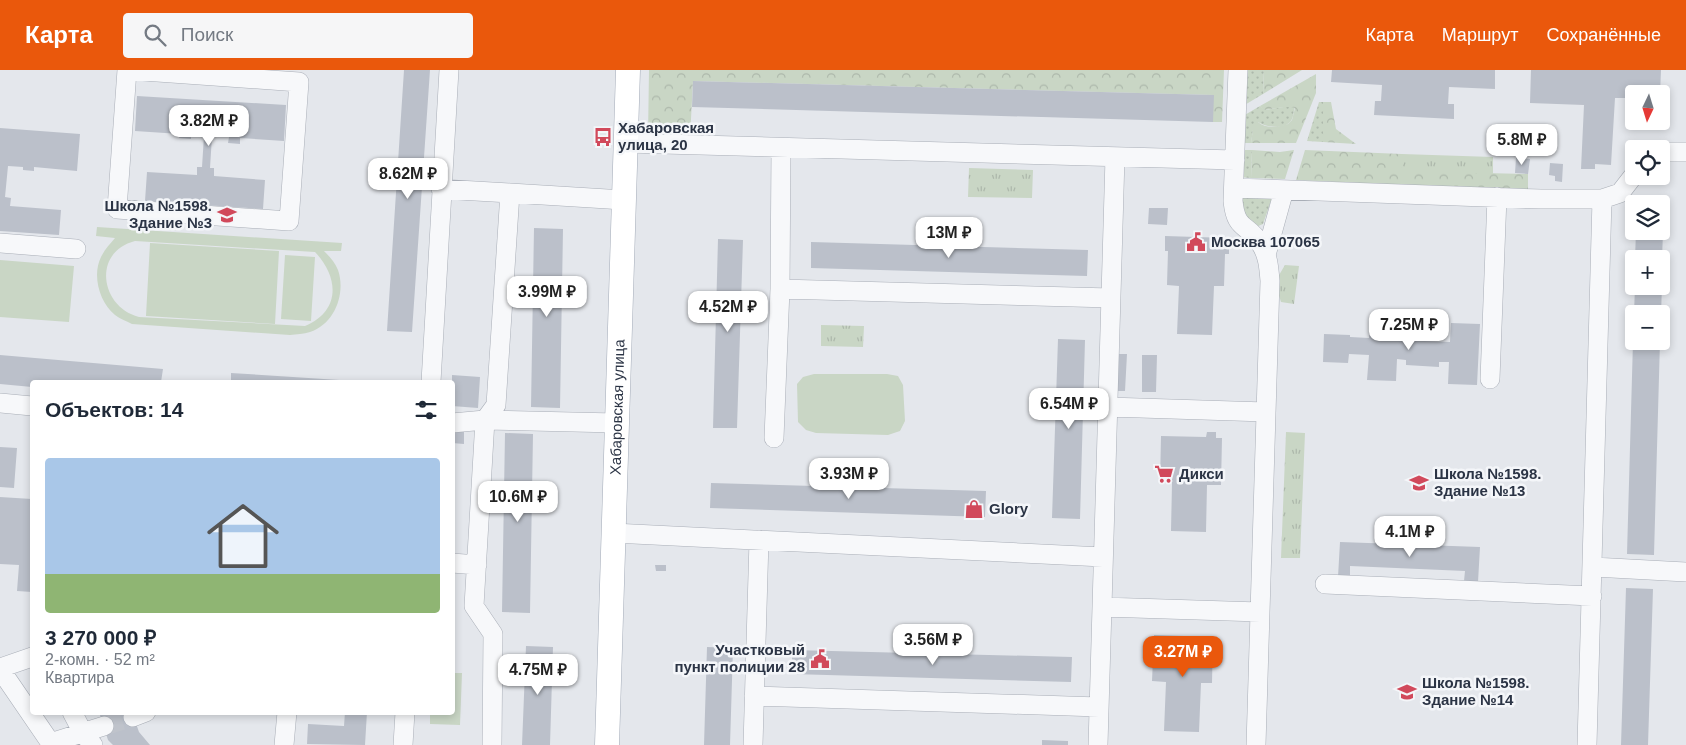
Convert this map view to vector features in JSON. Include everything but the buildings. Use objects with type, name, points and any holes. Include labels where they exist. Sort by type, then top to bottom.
[{"type":"main road","name":"Хабаровская улица","points":[[607,745],[628,70]]},
{"type":"street","points":[[128,70],[298,82],[289,221],[117,209],[128,70]]},
{"type":"street","points":[[431,380],[449,70]]},
{"type":"street","points":[[1238,70],[1234,212],[1237,220],[1260,243],[1266,254],[1269,268],[1270,298],[1256,745]]},
{"type":"street","points":[[626,144],[1235,160]]},
{"type":"street","points":[[774,438],[780,289],[781,148]]},
{"type":"street","points":[[1670,152],[1686,152]]},
{"type":"street","points":[[1098,745],[1115,157]]},
{"type":"street","points":[[1234,188],[1602,199],[1620,193],[1626,185]]},
{"type":"street","points":[[441,189],[624,200]]},
{"type":"street","points":[[1266,254],[1284,190]]},
{"type":"street","points":[[492,745],[493,634],[474,606],[485,420],[496,405],[510,193]]},
{"type":"street","points":[[1490,379],[1497,197]]},
{"type":"street","points":[[1587,745],[1602,199]]},
{"type":"street","points":[[1252,234],[1270,229],[1276,223]]},
{"type":"street","points":[[0,243],[76,249]]},
{"type":"street","points":[[780,289],[1111,298]]},
{"type":"street","points":[[0,403],[30,406]]},
{"type":"street","points":[[1108,407],[1266,412]]},
{"type":"street","points":[[455,422],[485,420],[616,423]]},
{"type":"street","points":[[614,533],[1103,557]]},
{"type":"street","points":[[752,745],[759,540]]},
{"type":"street","points":[[455,563],[477,564]]},
{"type":"street","points":[[1593,567],[1686,572]]},
{"type":"street","points":[[1325,584],[1592,596]]},
{"type":"street","points":[[1102,607],[1260,612]]},
{"type":"street","points":[[30,658],[0,668],[30,713]]},
{"type":"street","points":[[754,696],[1099,707]]},
{"type":"street","points":[[32,715],[51,744],[88,739],[104,726]]},
{"type":"street","points":[[74,715],[88,739]]},
{"type":"street","points":[[284,745],[287,715]]},
{"type":"street","points":[[403,745],[406,715]]},
{"type":"green space","points":[[649,70],[1224,70],[1222,122],[1213,122],[1213,95],[693,81],[690,138],[648,136]]},
{"type":"green space","points":[[1246,70],[1264,70],[1263,94],[1243,106]]},
{"type":"green space","points":[[1264,70],[1302,70],[1263,94]]},
{"type":"green space","points":[[1316,74],[1316,93],[1296,143],[1251,143],[1254,122],[1272,127],[1288,124],[1292,120],[1295,108],[1285,107],[1264,110],[1260,106]]},
{"type":"green space","points":[[1319,102],[1323,102],[1323,142],[1307,141]]},
{"type":"green space","points":[[1323,102],[1331,102],[1336,129],[1356,144],[1323,142]]},
{"type":"green space","points":[[1260,106],[1265,110],[1295,107],[1291,121],[1286,125],[1274,127],[1258,122],[1253,130],[1251,143],[1241,143],[1243,116]]},
{"type":"green space","points":[[1240,150],[1252,150],[1251,178],[1239,177]]},
{"type":"green space","points":[[1252,150],[1280,152],[1294,150],[1285,179],[1251,178]]},
{"type":"green space","points":[[1305,150],[1402,154],[1402,171],[1528,174],[1528,191],[1296,180]]},
{"type":"green space","points":[[1402,154],[1493,157],[1493,174],[1402,172]]},
{"type":"green space","points":[[969,168],[1033,170],[1032,198],[968,197]]},
{"type":"green space","points":[[1239,193],[1273,195],[1263,224],[1256,227],[1245,221]]},
{"type":"green space","points":[[97,227],[342,243],[341,251],[324,251],[334,262],[338,270],[341,288],[339,298],[332,315],[326,322],[319,328],[303,334],[290,335],[132,324],[119,318],[109,310],[101,296],[97,280],[98,264],[104,252],[115,238],[96,236]],"holes":[[[135,241],[315,252],[329,272],[332,282],[332,293],[330,303],[325,312],[317,320],[305,326],[139,317],[126,311],[116,302],[109,291],[106,279],[107,267],[112,256],[121,247]]]},
{"type":"green space","points":[[150,243],[279,251],[275,324],[146,316]]},
{"type":"green space","points":[[285,255],[315,257],[311,321],[281,319]]},
{"type":"green space","points":[[0,260],[74,266],[69,322],[0,317]]},
{"type":"green space","points":[[1285,265],[1299,266],[1294,304],[1281,302],[1278,290],[1277,279]]},
{"type":"green space","points":[[821,325],[864,326],[863,347],[821,346]]},
{"type":"green space","points":[[814,374],[887,374],[898,376],[903,385],[905,421],[900,431],[888,435],[816,433],[806,430],[798,422],[797,384],[803,377]]},
{"type":"green space","points":[[1286,432],[1305,433],[1300,558],[1281,558]]},
{"type":"green space","points":[[455,673],[462,673],[460,725],[430,724],[430,715],[455,715]]},
{"type":"tunnel","points":[[104,726],[133,717]]},
{"type":"place","name":"Хабаровская улица, 20","points":[[603,137]]},
{"type":"place","name":"Школа №1598. Здание №3","points":[[227,215]]},
{"type":"place","name":"Москва 107065","points":[[1196,242]]},
{"type":"place","name":"Дикси","points":[[1164,474]]},
{"type":"place","name":"Школа №1598. Здание №13","points":[[1419,483]]},
{"type":"place","name":"Glory","points":[[974,509]]},
{"type":"place","name":"Участковый пункт полиции 28","points":[[820,659]]},
{"type":"place","name":"Школа №1598. Здание №14","points":[[1407,692]]}]
